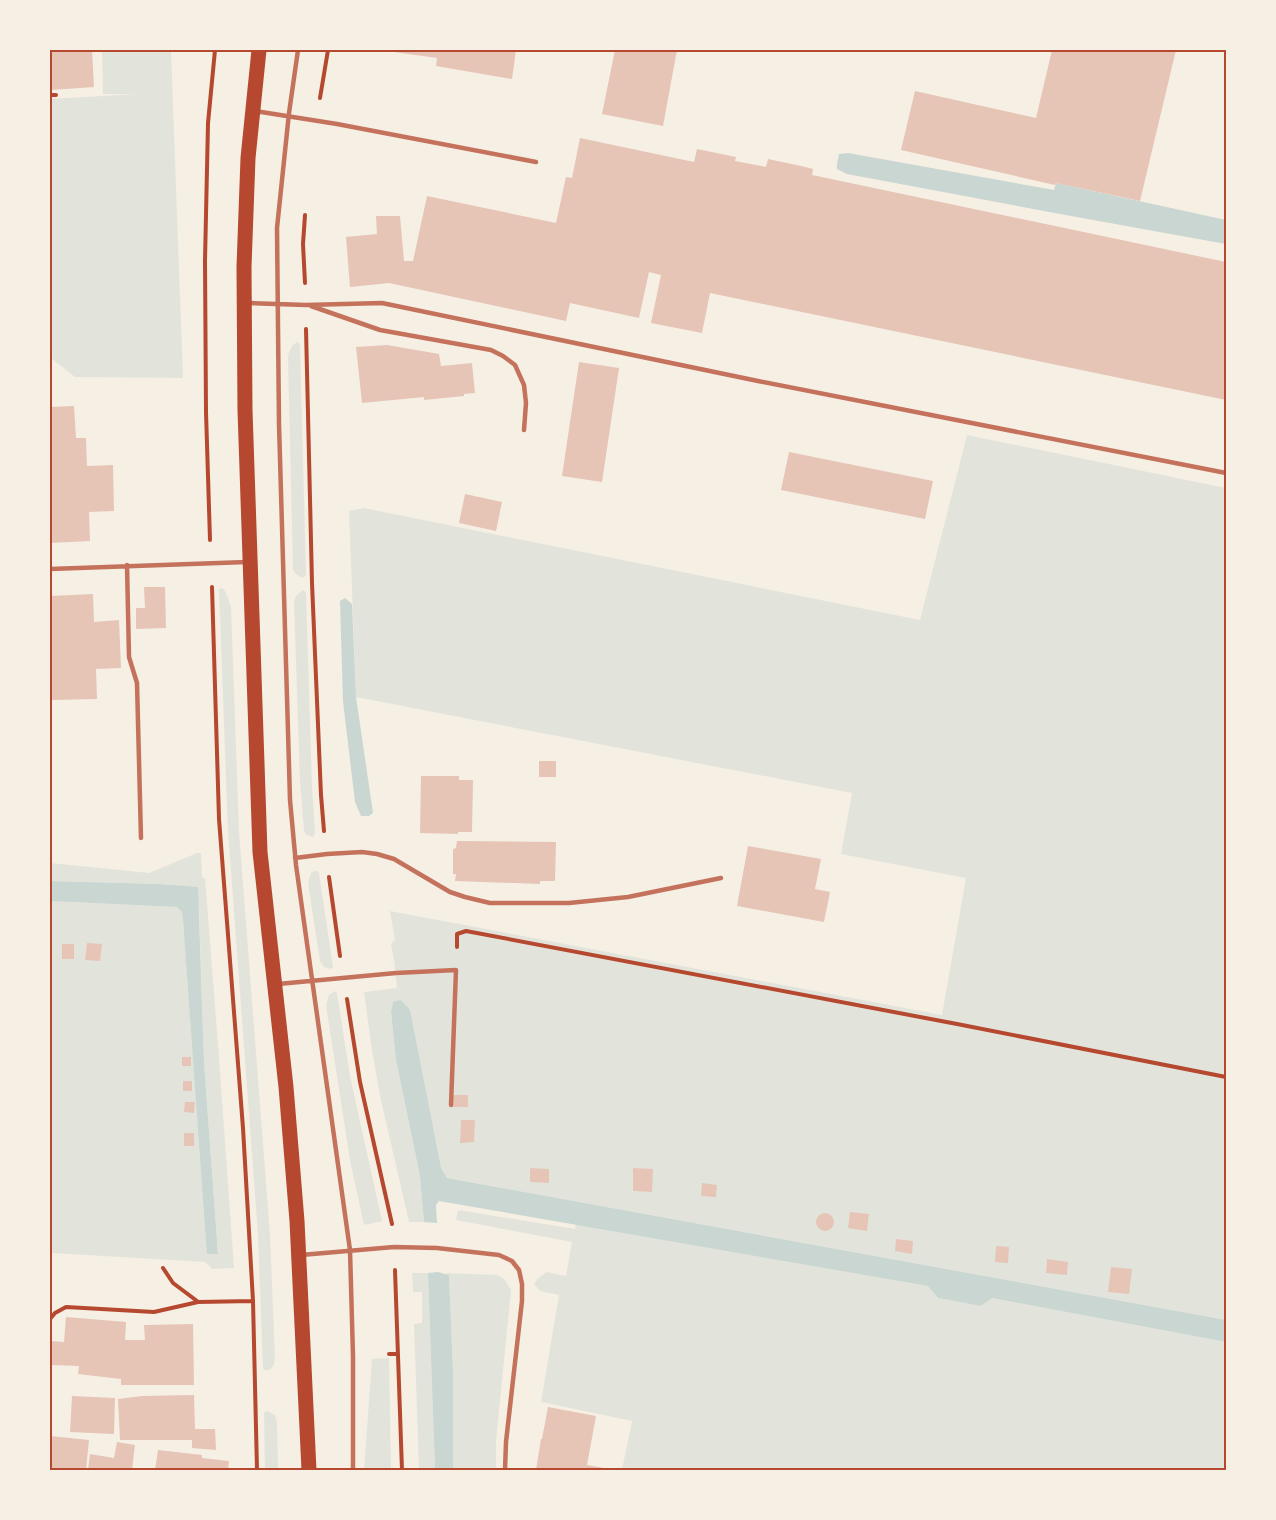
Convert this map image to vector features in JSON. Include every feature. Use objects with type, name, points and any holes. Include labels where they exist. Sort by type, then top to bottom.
[{"type":"main road","points":[[259,50],[248,158],[244,303],[245,410],[260,852],[286,1088],[297,1221],[309,1470]]},
{"type":"lane","points":[[298,50],[288,117],[277,228],[279,436],[290,789],[295,858],[350,1250],[353,1470]]},
{"type":"lane","points":[[252,111],[536,162]]},
{"type":"lane","points":[[244,303],[382,303],[758,381],[1227,473]]},
{"type":"lane","points":[[306,304],[380,330],[491,350],[503,356],[515,365],[524,385],[526,403],[524,430]]},
{"type":"lane","points":[[50,569],[250,562]]},
{"type":"lane","points":[[127,565],[129,657],[137,683],[141,838]]},
{"type":"lane","points":[[295,858],[362,852],[377,854],[394,859],[450,892],[490,903],[558,903],[617,898],[721,878]]},
{"type":"lane","points":[[275,984],[456,970],[451,1105]]},
{"type":"lane","points":[[299,1255],[394,1247],[437,1248],[499,1255],[512,1261],[519,1270],[522,1301],[506,1442],[505,1470]]},
{"type":"path","points":[[215,50],[208,123],[205,261],[206,412],[219,819],[243,1128],[253,1301],[256,1470]]},
{"type":"path","points":[[316,121],[328,50]]},
{"type":"path","points":[[50,95],[56,95]]},
{"type":"path","points":[[305,212],[303,244],[312,583],[321,795],[329,880],[360,1082],[391,1220],[394,1247],[402,1470]]},
{"type":"path","points":[[456,970],[457,934],[466,931],[1227,1077]]},
{"type":"path","points":[[163,1269],[173,1283],[198,1302]]},
{"type":"path","points":[[50,1319],[66,1307],[154,1312],[198,1302],[253,1301]]},
{"type":"path","points":[[388,1354],[397,1354]]},
{"type":"shaded area","points":[[102,50],[171,50],[183,378],[75,377],[50,357],[50,99],[137,94],[103,94]]},
{"type":"shaded area","points":[[848,153],[1054,190],[1056,183],[1226,220],[1226,244],[847,174],[837,169],[837,164],[839,154]]},
{"type":"shaded area","points":[[297,342],[300,346],[306,575],[302,578],[293,570],[288,357],[291,348]]},
{"type":"shaded area","points":[[967,435],[1226,488],[1226,1320],[447,1178],[441,1168],[393,1002],[391,1012],[396,1060],[420,1176],[424,1222],[409,1222],[380,1096],[364,992],[397,988],[391,944],[395,940],[390,911],[942,1015],[966,878],[841,854],[852,793],[356,697],[349,511],[364,508],[920,620]]},
{"type":"shaded area","points":[[219,589],[224,589],[231,607],[239,832],[270,1235],[275,1359],[269,1370],[263,1368],[258,1235],[228,831]]},
{"type":"shaded area","points":[[303,590],[306,592],[315,833],[313,837],[306,835],[304,830],[300,782],[294,601]]},
{"type":"shaded area","points":[[345,598],[352,604],[356,697],[373,813],[369,816],[361,816],[355,802],[343,701],[340,601]]},
{"type":"shaded area","points":[[201,853],[202,878],[205,878],[234,1268],[212,1269],[205,1262],[52,1253],[50,1281],[50,901],[177,907],[182,912],[208,1254],[218,1253],[204,1063],[199,908],[157,884],[50,881],[50,863],[149,873]]},
{"type":"shaded area","points":[[314,871],[319,873],[333,967],[331,969],[324,967],[320,961],[308,883]]},
{"type":"shaded area","points":[[50,881],[198,887],[204,1063],[218,1254],[207,1254],[182,912],[177,907],[50,901]]},
{"type":"shaded area","points":[[335,991],[350,1076],[382,1221],[364,1225],[350,1160],[326,1005],[329,995]]},
{"type":"shaded area","points":[[401,1000],[410,1010],[441,1168],[447,1178],[1226,1320],[1226,1342],[992,1298],[981,1306],[938,1298],[928,1286],[439,1201],[436,1205],[437,1223],[424,1222],[420,1176],[396,1060],[391,1012],[393,1002]]},
{"type":"shaded area","points":[[458,1210],[575,1229],[576,1224],[929,1286],[938,1298],[981,1306],[992,1298],[1226,1342],[1226,1470],[622,1470],[632,1421],[541,1402],[559,1295],[540,1291],[534,1284],[547,1272],[566,1276],[572,1242],[456,1220]]},
{"type":"shaded area","points":[[438,1272],[449,1275],[453,1372],[453,1470],[435,1470],[428,1273]]},
{"type":"shaded area","points":[[412,1273],[428,1273],[435,1470],[419,1470],[414,1324],[422,1323],[422,1292],[413,1292]]},
{"type":"shaded area","points":[[445,1273],[498,1275],[504,1279],[511,1290],[496,1441],[496,1470],[453,1470],[453,1372],[449,1275]]},
{"type":"shaded area","points":[[389,1358],[391,1470],[364,1470],[372,1359]]},
{"type":"shaded area","points":[[267,1411],[275,1415],[277,1422],[278,1470],[265,1470],[264,1413]]},
{"type":"building","points":[[50,50],[92,50],[94,87],[51,90]]},
{"type":"building","points":[[394,50],[516,50],[512,79],[436,66],[437,58],[394,52]]},
{"type":"building","points":[[615,50],[677,50],[663,126],[602,114]]},
{"type":"building","points":[[1052,50],[1176,50],[1140,201],[1056,183],[1055,185],[901,150],[915,91],[1036,118]]},
{"type":"building","points":[[580,138],[694,162],[697,149],[736,157],[735,161],[766,167],[768,159],[813,169],[812,175],[1226,262],[1226,400],[710,293],[702,333],[651,323],[661,275],[649,272],[639,318],[570,303],[566,321],[389,283],[350,287],[346,237],[377,234],[376,216],[400,216],[404,261],[413,261],[427,196],[556,223],[566,177],[572,178]]},
{"type":"building","points":[[387,345],[439,354],[441,366],[472,363],[475,393],[424,400],[424,397],[362,403],[356,347]]},
{"type":"building","points":[[579,362],[619,368],[602,482],[562,476]]},
{"type":"building","points":[[74,406],[76,438],[86,438],[87,466],[113,465],[114,511],[89,512],[90,541],[50,543],[50,407]]},
{"type":"building","points":[[789,452],[933,481],[925,519],[781,490]]},
{"type":"building","points":[[465,494],[502,502],[496,531],[459,523]]},
{"type":"building","points":[[144,587],[165,587],[166,628],[136,629],[136,608],[145,608]]},
{"type":"building","points":[[93,594],[94,622],[119,620],[121,668],[96,669],[97,699],[51,700],[50,596]]},
{"type":"building","points":[[539,761],[556,761],[556,777],[539,777]]},
{"type":"building","points":[[421,776],[459,776],[459,780],[473,780],[472,832],[420,833]]},
{"type":"building","points":[[457,841],[556,842],[555,881],[540,881],[540,884],[455,881],[453,849],[456,848]]},
{"type":"building","points":[[748,846],[821,859],[815,889],[830,892],[824,922],[737,906]]},
{"type":"building","points":[[87,943],[102,944],[100,961],[85,960]]},
{"type":"building","points":[[62,944],[74,944],[74,959],[62,959]]},
{"type":"building","points":[[182,1057],[191,1057],[191,1066],[182,1066]]},
{"type":"building","points":[[183,1081],[192,1081],[192,1091],[183,1091]]},
{"type":"building","points":[[452,1095],[468,1095],[468,1107],[452,1107]]},
{"type":"building","points":[[185,1102],[195,1102],[194,1113],[184,1112]]},
{"type":"building","points":[[461,1120],[475,1120],[474,1142],[460,1143]]},
{"type":"building","points":[[184,1133],[194,1133],[194,1146],[184,1146]]},
{"type":"building","points":[[530,1168],[549,1169],[549,1183],[530,1182]]},
{"type":"building","points":[[633,1168],[653,1169],[652,1192],[633,1191]]},
{"type":"building","points":[[702,1183],[717,1185],[716,1197],[701,1196]]},
{"type":"building","points":[[850,1212],[869,1214],[867,1231],[848,1228]]},
{"type":"building","points":[[825,1213],[831,1216],[834,1222],[831,1228],[825,1231],[819,1228],[816,1222],[819,1216]]},
{"type":"building","points":[[896,1239],[913,1241],[912,1254],[895,1251]]},
{"type":"building","points":[[996,1246],[1009,1247],[1008,1263],[995,1262]]},
{"type":"building","points":[[1047,1259],[1068,1262],[1067,1275],[1046,1273]]},
{"type":"building","points":[[1111,1267],[1132,1269],[1129,1294],[1108,1292]]},
{"type":"building","points":[[66,1317],[126,1322],[125,1340],[145,1340],[144,1325],[193,1324],[194,1385],[121,1385],[121,1379],[78,1374],[79,1366],[50,1365],[51,1341],[64,1342]]},
{"type":"building","points":[[194,1395],[195,1429],[215,1429],[216,1450],[192,1448],[192,1440],[120,1440],[118,1399]]},
{"type":"building","points":[[72,1396],[115,1398],[114,1434],[70,1432]]},
{"type":"building","points":[[548,1407],[596,1416],[587,1465],[604,1468],[604,1470],[536,1470]]},
{"type":"building","points":[[50,1436],[89,1440],[86,1470],[50,1470]]},
{"type":"building","points":[[117,1442],[135,1445],[132,1470],[88,1470],[90,1454],[114,1458]]},
{"type":"building","points":[[158,1450],[229,1461],[228,1470],[155,1470]]}]
